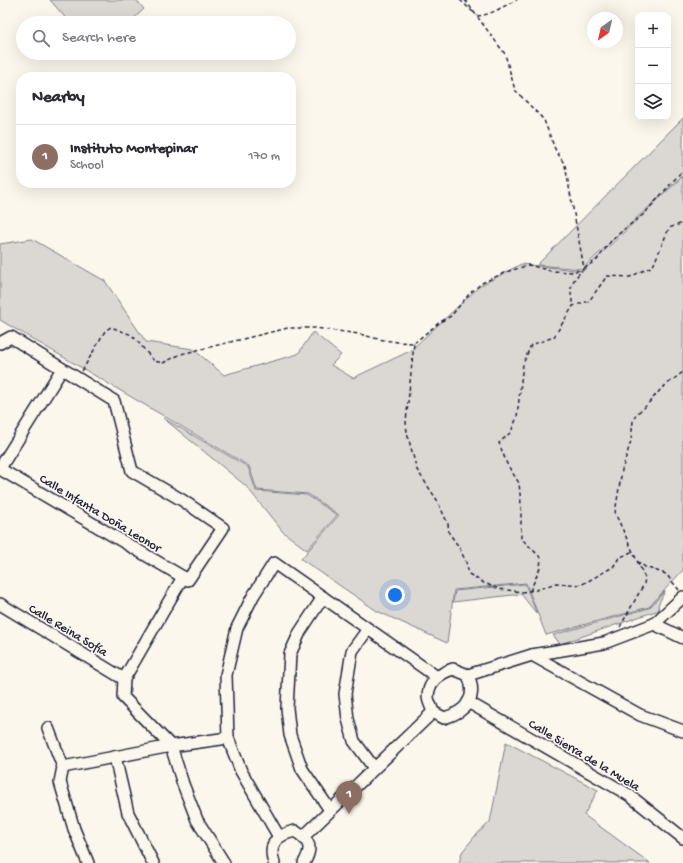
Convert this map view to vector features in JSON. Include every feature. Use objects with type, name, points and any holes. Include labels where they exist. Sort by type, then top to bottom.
[{"type":"street","points":[[0,343],[11,337],[114,401],[132,470],[182,500],[222,528],[185,578],[124,679],[123,697],[171,746],[183,784],[197,820],[224,863]]},
{"type":"street","points":[[0,468],[62,369]]},
{"type":"street","name":"Calle Infanta Doña Leonor","points":[[0,468],[185,578]]},
{"type":"street","points":[[279,837],[241,771],[228,738],[226,675],[237,628],[253,596],[274,563],[437,677]]},
{"type":"street","points":[[468,675],[472,683],[472,691],[468,702],[457,714],[444,718],[433,712],[428,697],[431,684],[443,672],[453,669],[468,675],[532,655],[604,643],[654,624],[683,596]]},
{"type":"street","points":[[323,598],[300,632],[290,654],[287,708],[290,735],[302,769],[330,810]]},
{"type":"street","name":"Calle Reina Sofía","points":[[0,604],[124,679]]},
{"type":"street","points":[[654,624],[683,638]]},
{"type":"street","points":[[368,629],[352,651],[345,694],[348,719],[354,740],[374,768]]},
{"type":"street","points":[[532,655],[640,715],[683,731]]},
{"type":"street","name":"Calle Sierra de la Muela","points":[[468,702],[629,794],[683,838]]},
{"type":"street","points":[[303,837],[433,712]]},
{"type":"street","points":[[48,728],[63,767],[60,782],[74,829],[88,863]]},
{"type":"street","points":[[63,767],[171,746],[228,738]]},
{"type":"street","points":[[115,758],[128,813],[153,863]]},
{"type":"street","points":[[274,863],[271,854],[274,844],[279,837],[295,831],[309,844],[309,853],[304,863]]},
{"type":"path","points":[[460,0],[477,16],[489,15],[517,0]]},
{"type":"path","points":[[465,0],[505,54],[514,90],[544,120],[555,149],[564,164],[584,268]]},
{"type":"path","points":[[78,378],[105,331],[111,327],[132,335],[154,361],[163,363],[181,354],[288,328],[315,328],[359,334],[397,342],[414,343],[440,322],[451,316],[470,294],[482,283],[506,272],[529,265],[551,271],[571,272],[584,268],[597,260],[611,241],[644,214],[683,170]]},
{"type":"path","points":[[530,591],[540,568],[541,558],[521,538],[521,504],[519,483],[507,464],[499,443],[511,432],[517,417],[523,364],[531,345],[554,337],[573,306],[589,301],[607,276],[630,277],[653,266],[669,228],[683,223]]},
{"type":"path","points":[[573,306],[570,290],[571,282],[584,268]]},
{"type":"path","points":[[414,343],[406,422],[407,433],[417,470],[437,500],[448,524],[449,533],[459,547],[466,562],[469,574],[484,583],[499,589],[522,592],[556,583],[581,585],[613,567],[619,558],[633,551]]},
{"type":"path","points":[[612,640],[644,584],[645,578],[615,513],[622,470],[633,435],[633,421],[637,413],[644,408],[662,388],[683,372]]},
{"type":"path","points":[[636,560],[645,567],[666,574],[683,596]]},
{"type":"shaded area","points":[[50,0],[136,0],[144,9],[136,16],[64,16]]},
{"type":"shaded area","points":[[683,118],[683,175],[582,269],[537,265]]},
{"type":"shaded area","points":[[683,176],[683,570],[649,607],[546,635],[526,583],[454,590],[447,643],[377,611],[301,559],[339,515],[308,494],[257,490],[249,466],[0,320],[0,244],[32,239],[105,281],[146,342],[193,349],[224,375],[298,354],[313,332],[341,355],[331,365],[353,378],[410,351],[480,286],[521,264],[583,271]]},
{"type":"shaded area","points":[[163,418],[248,467],[256,491],[307,495],[337,515],[307,550],[283,532],[246,486]]},
{"type":"shaded area","points":[[525,584],[537,614],[521,594],[453,602],[455,591]]},
{"type":"shaded area","points":[[665,591],[658,605],[659,610],[560,644],[553,635],[649,608]]},
{"type":"shaded area","points":[[506,742],[598,790],[584,815],[650,863],[459,863],[462,852],[475,836],[490,822]]},
{"type":"place","name":"Instituto Montepinar","points":[[349,814]]}]
